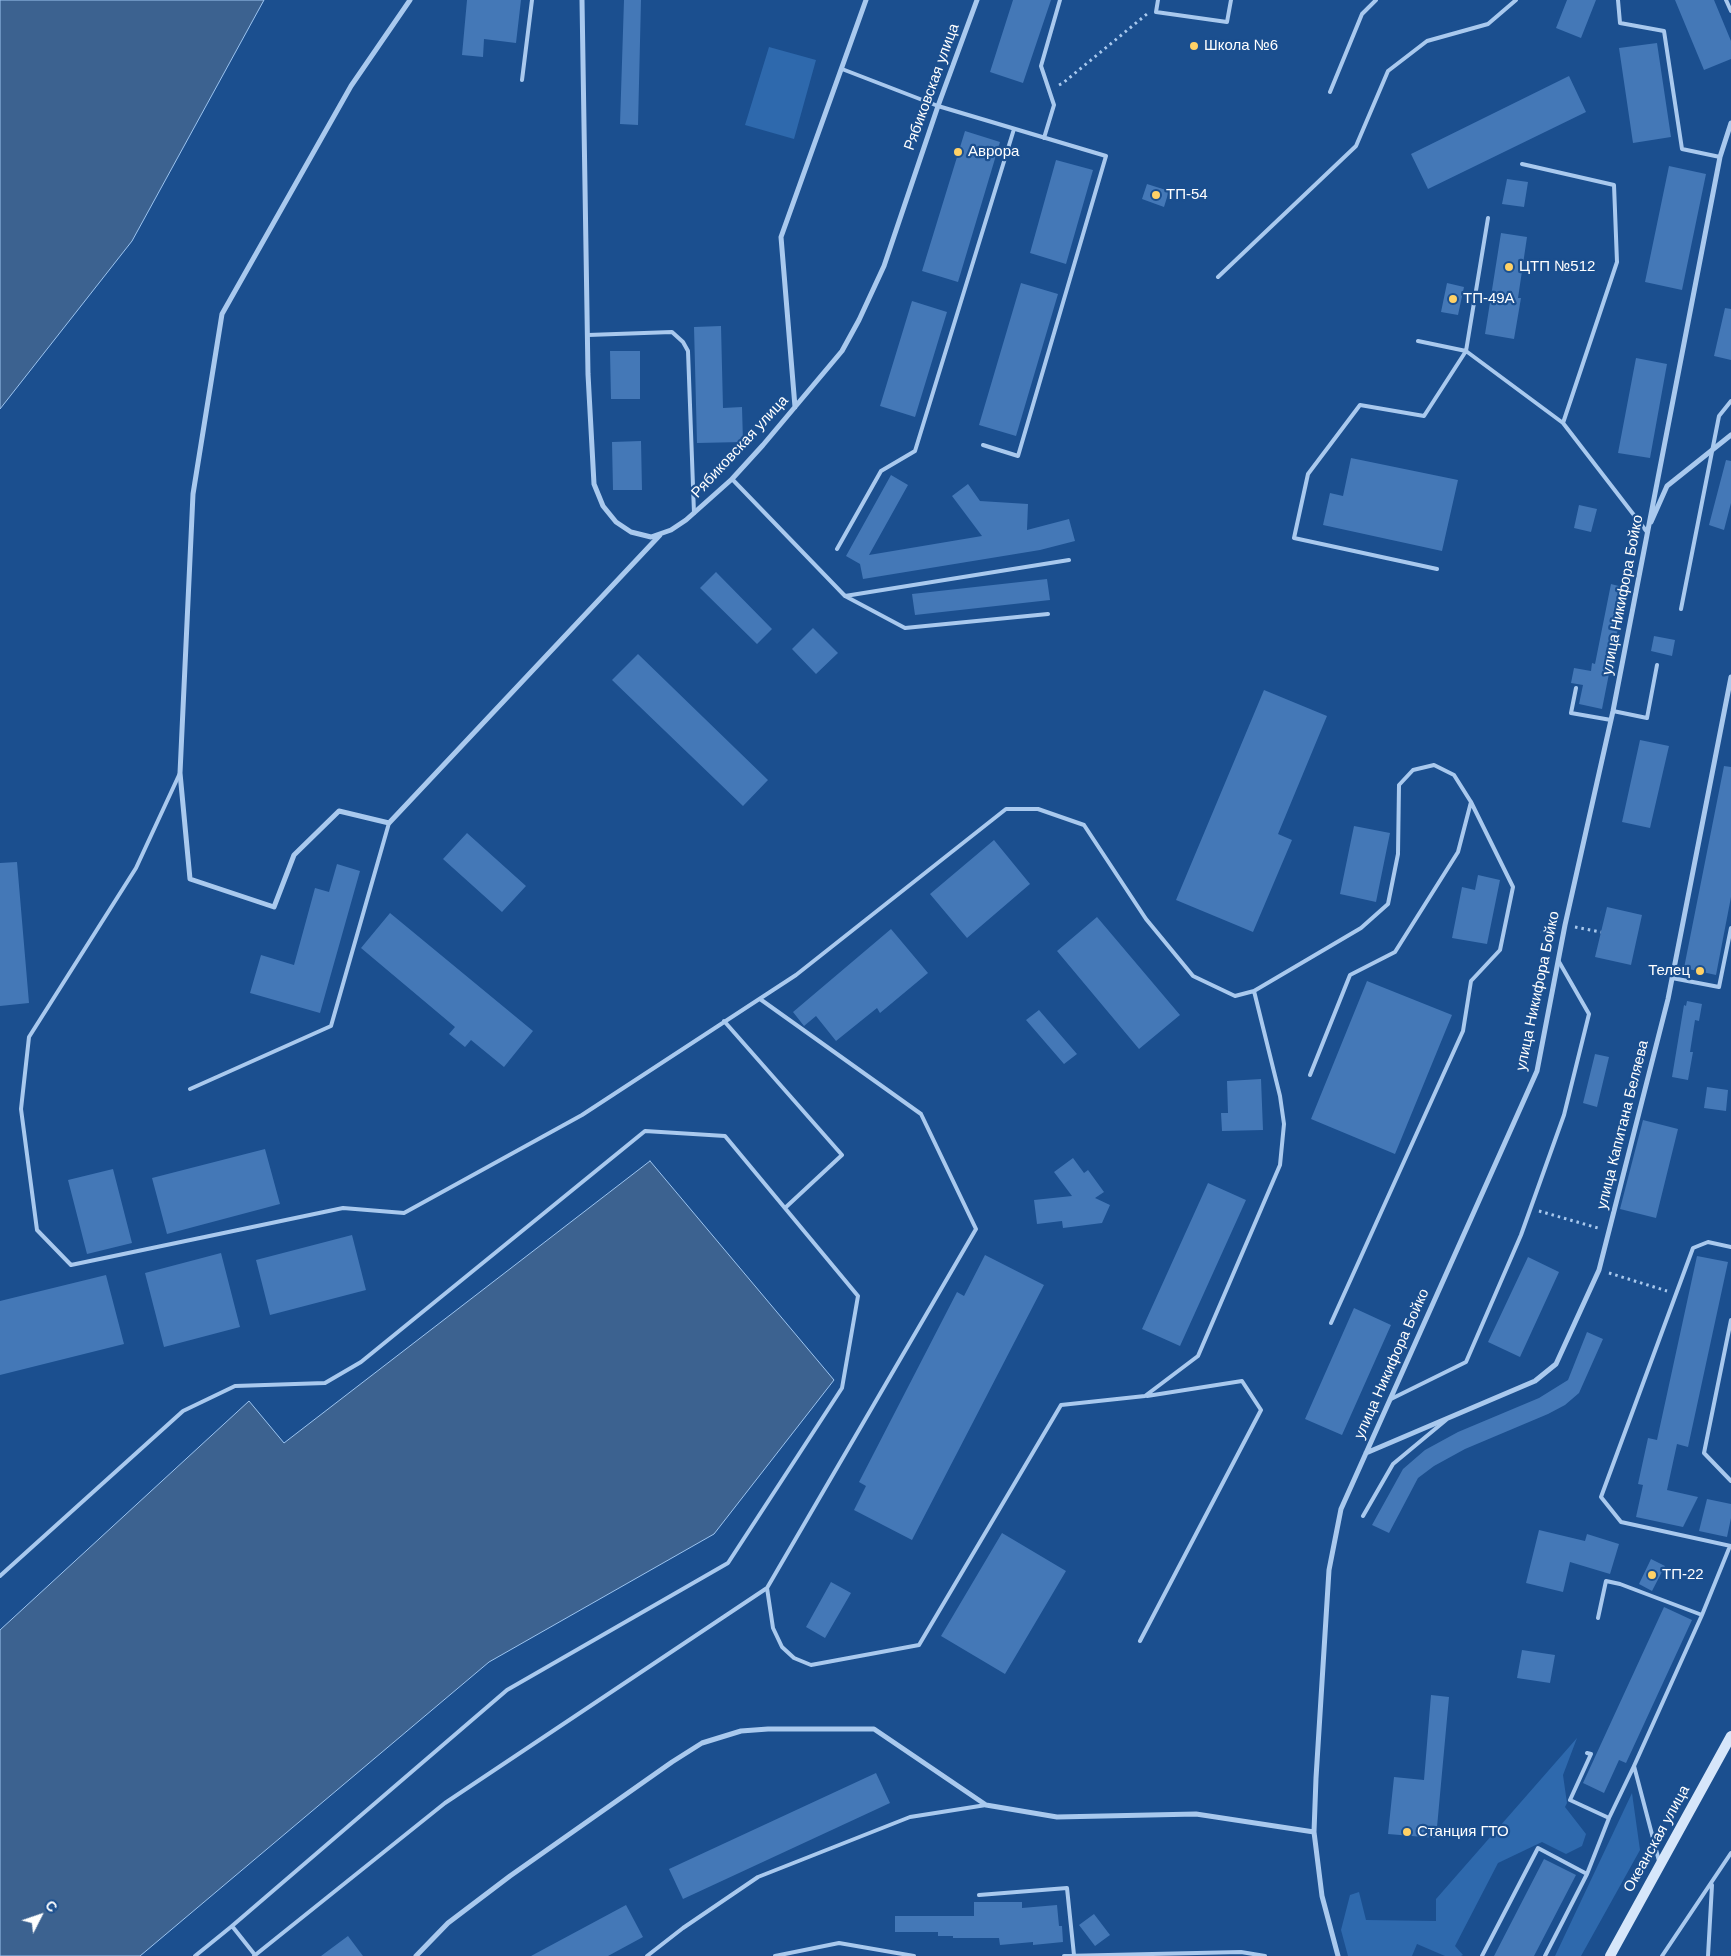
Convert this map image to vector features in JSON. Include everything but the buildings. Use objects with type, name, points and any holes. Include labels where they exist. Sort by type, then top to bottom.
[{"type":"main road","name":"Океанская улица","points":[[1610,1956],[1731,1736]]},
{"type":"street","points":[[389,823],[339,811],[294,855],[274,906],[190,879],[180,773],[193,494],[222,314],[351,86],[410,0]]},
{"type":"street","points":[[582,0],[588,335],[594,484],[603,506],[616,522],[641,536],[651,538],[660,535]]},
{"type":"street","points":[[796,407],[781,237],[866,1],[858,0]]},
{"type":"street","name":"Рябиковская улица","points":[[389,823],[660,535],[671,530],[694,513],[732,479],[796,407],[842,351],[859,320],[884,266],[938,106],[977,0]]},
{"type":"street","name":"улица Никифора Бойко","points":[[1338,1956],[1322,1896],[1314,1832],[1329,1570],[1341,1509],[1537,1071],[1565,925],[1614,711],[1720,157],[1731,123]]},
{"type":"street","points":[[1647,532],[1667,486],[1731,435]]},
{"type":"street","name":"улица Капитана Беляева","points":[[1366,1453],[1535,1381],[1556,1364],[1599,1270],[1672,978],[1731,677]]},
{"type":"street","points":[[416,1956],[448,1924],[502,1882],[672,1762],[702,1743],[742,1730],[768,1728],[874,1728],[986,1805],[1057,1817],[1196,1814],[1314,1832]]},
{"type":"lane","points":[[522,80],[532,0]]},
{"type":"lane","points":[[1044,138],[1054,104],[1041,66],[1060,0]]},
{"type":"lane","points":[[1158,0],[1156,12],[1227,22],[1231,0]]},
{"type":"lane","points":[[1330,92],[1362,14],[1376,0]]},
{"type":"lane","points":[[1218,277],[1356,146],[1388,71],[1427,41],[1488,24],[1516,0]]},
{"type":"lane","points":[[1618,0],[1620,23],[1664,31],[1682,149],[1720,157]]},
{"type":"lane","points":[[1726,0],[1731,11]]},
{"type":"lane","points":[[842,70],[938,106],[1106,156],[1018,456],[983,445]]},
{"type":"lane","points":[[837,549],[881,471],[916,451],[1014,129]]},
{"type":"lane","points":[[1522,164],[1614,186],[1618,262],[1563,423]]},
{"type":"lane","points":[[1437,569],[1294,538],[1308,474],[1360,405],[1424,416],[1466,351],[1488,218]]},
{"type":"lane","points":[[588,335],[672,332],[677,335],[686,347],[688,351],[694,513]]},
{"type":"lane","points":[[1418,341],[1466,351],[1563,423],[1647,532]]},
{"type":"lane","points":[[1681,610],[1719,416],[1731,401]]},
{"type":"lane","points":[[732,479],[845,596],[905,628],[1048,614]]},
{"type":"lane","points":[[845,596],[1069,560]]},
{"type":"lane","points":[[1614,711],[1646,718],[1657,665]]},
{"type":"lane","points":[[1576,688],[1571,713],[1612,720]]},
{"type":"lane","points":[[180,773],[136,868],[29,1037],[21,1109],[37,1230],[71,1265],[343,1208],[404,1213],[582,1115],[796,975],[1006,809],[1038,809],[1084,825],[1146,919],[1193,976],[1236,996],[1254,991],[1361,928],[1388,904],[1398,854],[1399,785],[1413,770],[1434,765],[1454,775],[1472,802],[1513,887],[1500,950],[1471,981],[1463,1032],[1331,1323]]},
{"type":"lane","points":[[1310,1075],[1350,975],[1395,952],[1458,852],[1472,802]]},
{"type":"lane","points":[[190,1089],[331,1026],[389,823]]},
{"type":"lane","points":[[1672,978],[1720,987],[1731,928]]},
{"type":"lane","points":[[1391,1398],[1466,1362],[1521,1235],[1529,1208],[1564,1115],[1588,1014],[1558,960]]},
{"type":"lane","points":[[1145,1396],[1198,1356],[1280,1165],[1284,1124],[1283,1114],[1254,991]]},
{"type":"lane","points":[[232,1926],[254,1956],[445,1803],[767,1588],[976,1229],[921,1114],[760,998]]},
{"type":"lane","points":[[724,1022],[842,1155],[785,1208]]},
{"type":"lane","points":[[0,1576],[183,1411],[235,1386],[325,1382],[361,1362],[645,1131],[725,1136],[858,1296],[842,1388],[728,1563],[507,1690],[196,1956]]},
{"type":"lane","points":[[1545,1956],[1587,1874],[1608,1818],[1634,1766],[1702,1615],[1730,1546],[1621,1522],[1601,1498],[1693,1248],[1708,1242],[1731,1247]]},
{"type":"lane","points":[[1731,1320],[1704,1453],[1731,1481]]},
{"type":"lane","points":[[767,1588],[773,1628],[782,1647],[794,1658],[810,1665],[919,1645],[1061,1405],[1145,1396],[1242,1381],[1261,1410],[1140,1642]]},
{"type":"lane","points":[[1363,1516],[1393,1464],[1450,1417]]},
{"type":"lane","points":[[1598,1618],[1606,1581],[1620,1584],[1702,1615]]},
{"type":"lane","points":[[1588,1753],[1591,1754],[1570,1800],[1608,1818]]},
{"type":"lane","points":[[1634,1766],[1660,1865]]},
{"type":"lane","points":[[647,1956],[683,1928],[758,1877],[910,1817],[986,1805]]},
{"type":"lane","points":[[1482,1956],[1538,1848],[1587,1874]]},
{"type":"lane","points":[[1662,1956],[1731,1853]]},
{"type":"lane","points":[[1708,1956],[1712,1882]]},
{"type":"lane","points":[[979,1895],[1067,1888],[1074,1955]]},
{"type":"lane","points":[[775,1956],[839,1943],[914,1956]]},
{"type":"lane","points":[[1064,1956],[1241,1954],[1265,1956]]},
{"type":"path","points":[[1048,88],[1063,83],[1151,10]]},
{"type":"path","points":[[1565,925],[1601,932]]},
{"type":"path","points":[[1529,1208],[1609,1230]]},
{"type":"path","points":[[1599,1270],[1664,1290]]},
{"type":"shaded area","points":[[0,0],[264,0],[132,241],[0,409]]},
{"type":"shaded area","points":[[769,47],[816,60],[794,139],[745,125]]},
{"type":"shaded area","points":[[650,1161],[834,1380],[714,1534],[489,1662],[140,1956],[0,1956],[0,1630],[249,1401],[284,1443]]},
{"type":"shaded area","points":[[1577,1738],[1563,1775],[1567,1803],[1565,1807],[1586,1834],[1582,1846],[1566,1854],[1542,1842],[1498,1863],[1455,1946],[1463,1955],[1461,1956],[1445,1956],[1417,1944],[1412,1956],[1348,1956],[1341,1930],[1350,1895],[1359,1892],[1366,1920],[1436,1921],[1436,1899]]},
{"type":"shaded area","points":[[1632,1793],[1640,1850],[1581,1956],[1555,1956]]},
{"type":"place","name":"Школа №6","points":[[1194,46]]},
{"type":"place","name":"Аврора","points":[[958,152]]},
{"type":"place","name":"ТП-54","points":[[1156,195]]},
{"type":"place","name":"ЦТП №512","points":[[1509,267]]},
{"type":"place","name":"ТП-49А","points":[[1453,299]]},
{"type":"place","name":"Телец","points":[[1700,971]]},
{"type":"place","name":"ТП-22","points":[[1652,1575]]},
{"type":"place","name":"Станция ГТО","points":[[1407,1832]]}]
